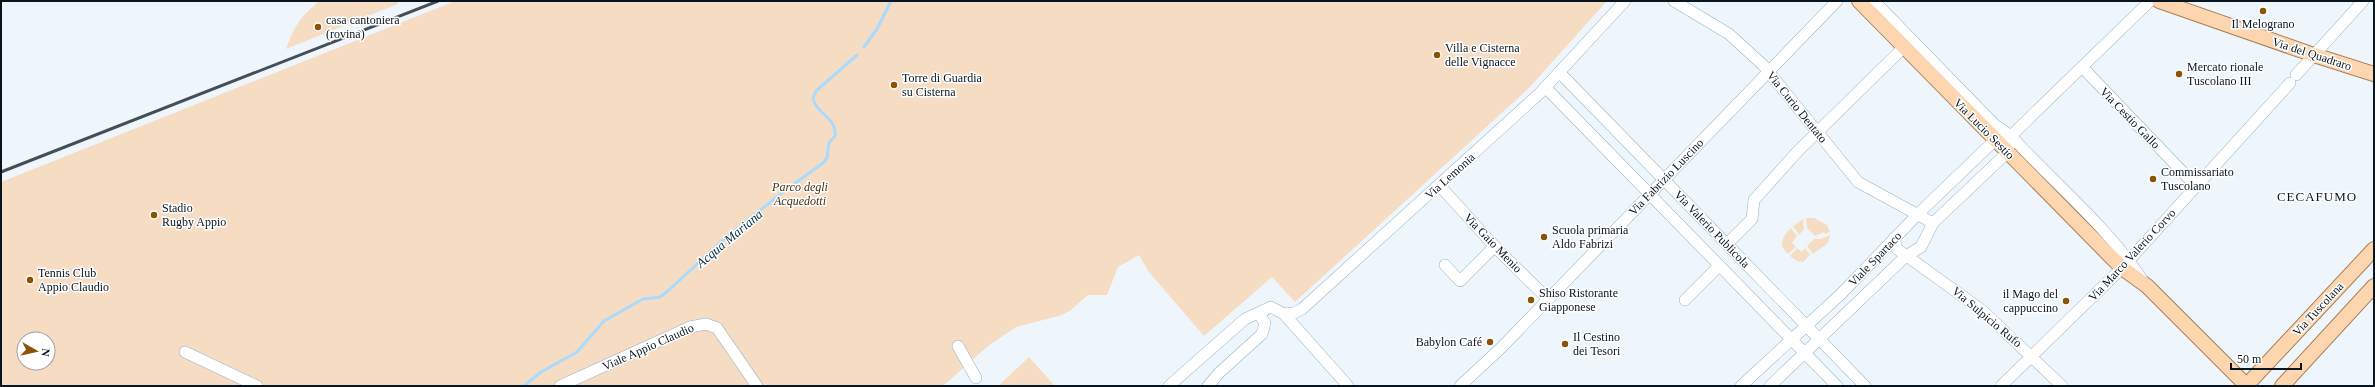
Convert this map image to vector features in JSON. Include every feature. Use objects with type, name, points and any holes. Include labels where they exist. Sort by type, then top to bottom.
[{"type":"main road","name":"Via Lucio Sestio","points":[[1859,1],[1903,48],[1989,129],[2008,152],[2111,256],[2126,264],[2190,326],[2246,386]]},
{"type":"main road","name":"Via del Quadraro","points":[[2159,1],[2314,56],[2374,74]]},
{"type":"main road","name":"Via Tuscolana","points":[[2246,386],[2374,249]]},
{"type":"main road","points":[[2282,386],[2374,286]]},
{"type":"street","name":"Via Lemonia","points":[[1284,314],[1300,311],[1439,186],[1545,88],[1625,1]]},
{"type":"street","name":"Via Curio Dentato","points":[[1674,1],[1729,34],[1769,72],[1858,182],[1917,216],[1933,223]]},
{"type":"street","name":"Via Fabrizio Luscino","points":[[1460,386],[1548,299],[1649,193],[1837,1]]},
{"type":"street","name":"Via Lucio Sestio","points":[[1874,1],[1989,129],[2000,130],[2011,136],[2113,242],[2126,264]]},
{"type":"street","points":[[2008,152],[2011,136],[2150,1]]},
{"type":"street","name":"Via Marco Valerio Corvo","points":[[2001,386],[2126,264],[2363,1]]},
{"type":"street","points":[[1727,244],[1752,219],[1754,200],[1817,132],[1903,48]]},
{"type":"street","name":"Via Cestio Gallo","points":[[2082,67],[2196,186]]},
{"type":"street","name":"Via Valerio Publicola","points":[[1559,72],[1664,178],[1865,386]]},
{"type":"street","name":"Via Valerio Publicola","points":[[1545,88],[1837,386]]},
{"type":"street","points":[[1989,129],[2011,136]]},
{"type":"street","name":"Viale Spartaco","points":[[1742,386],[1864,271],[1894,238],[1917,216],[1989,129]]},
{"type":"street","name":"Viale Spartaco","points":[[1770,386],[1906,256],[1921,247],[1933,223],[2008,152]]},
{"type":"street","name":"Via Gaio Menio","points":[[1439,186],[1495,246],[1548,299]]},
{"type":"street","points":[[1894,238],[1896,247],[1906,256]]},
{"type":"street","points":[[2111,256],[2113,242]]},
{"type":"street","points":[[1445,264],[1460,281],[1495,246]]},
{"type":"street","name":"Via Sulpicio Rufo","points":[[1906,256],[1944,281],[1983,312],[2032,356],[2062,386]]},
{"type":"street","points":[[1685,300],[1720,266]]},
{"type":"street","points":[[1170,386],[1182,382],[1203,356],[1245,319],[1259,314],[1271,307],[1284,314],[1348,386]]},
{"type":"street","points":[[1208,386],[1219,373],[1262,334],[1265,323],[1259,314]]},
{"type":"street","name":"Viale Appio Claudio","points":[[560,386],[690,327],[702,324],[717,328],[756,386]]},
{"type":"street","points":[[958,346],[976,378]]},
{"type":"street","points":[[185,352],[257,386]]},
{"type":"green space","points":[[320,1],[396,1],[398,4],[286,49],[299,22],[308,11]]},
{"type":"green space","name":"Parco degli Acquedotti","points":[[455,1],[1607,1],[1529,88],[1295,302],[1272,277],[1204,336],[1148,271],[1139,255],[1118,267],[1107,295],[1088,295],[1071,310],[1062,315],[1016,327],[988,346],[943,386],[1,386],[1,182]]},
{"type":"green space","points":[[1806,218],[1814,218],[1827,225],[1830,232],[1825,234],[1824,232],[1815,236],[1807,228]]},
{"type":"green space","points":[[1803,219],[1804,229],[1799,235],[1793,226]]},
{"type":"green space","points":[[1791,228],[1797,236],[1792,243],[1796,247],[1788,254],[1783,247],[1782,241]]},
{"type":"green space","points":[[1830,235],[1828,243],[1813,254],[1807,246],[1814,239],[1821,239]]},
{"type":"green space","points":[[1797,248],[1802,252],[1805,248],[1810,255],[1803,262],[1797,261],[1790,256]]},
{"type":"green space","points":[[1029,357],[1055,386],[998,386]]},
{"type":"waterway","name":"Acqua Mariana","points":[[864,47],[877,29],[891,1]]},
{"type":"waterway","name":"Acqua Mariana","points":[[524,386],[541,372],[577,352],[604,321],[643,299],[660,297],[722,241],[783,192],[823,163],[827,158],[829,143],[835,136],[835,130],[833,124],[818,109],[813,99],[816,91],[857,55]]},
{"type":"railway","points":[[1,172],[438,1]]},
{"type":"place","name":"Il Melograno","points":[[2263,11]]},
{"type":"place","name":"casa cantoniera (rovina)","points":[[318,27]]},
{"type":"place","name":"Villa e Cisterna delle Vignacce","points":[[1437,55]]},
{"type":"place","name":"Mercato rionale Tuscolano III","points":[[2179,74]]},
{"type":"place","name":"Torre di Guardia su Cisterna","points":[[894,85]]},
{"type":"place","name":"Commissariato Tuscolano","points":[[2153,179]]},
{"type":"place","name":"Stadio Rugby Appio","points":[[154,215]]},
{"type":"place","name":"Scuola primaria Aldo Fabrizi","points":[[1544,237]]},
{"type":"place","name":"Tennis Club Appio Claudio","points":[[30,280]]},
{"type":"place","name":"Shiso Ristorante Giapponese","points":[[1531,300]]},
{"type":"place","name":"il Mago del cappuccino","points":[[2066,301]]},
{"type":"place","name":"Babylon Café","points":[[1490,342]]},
{"type":"place","name":"Il Cestino dei Tesori","points":[[1565,344]]},
{"type":"district","name":"CECAFUMO","points":[[2317,196]]}]
